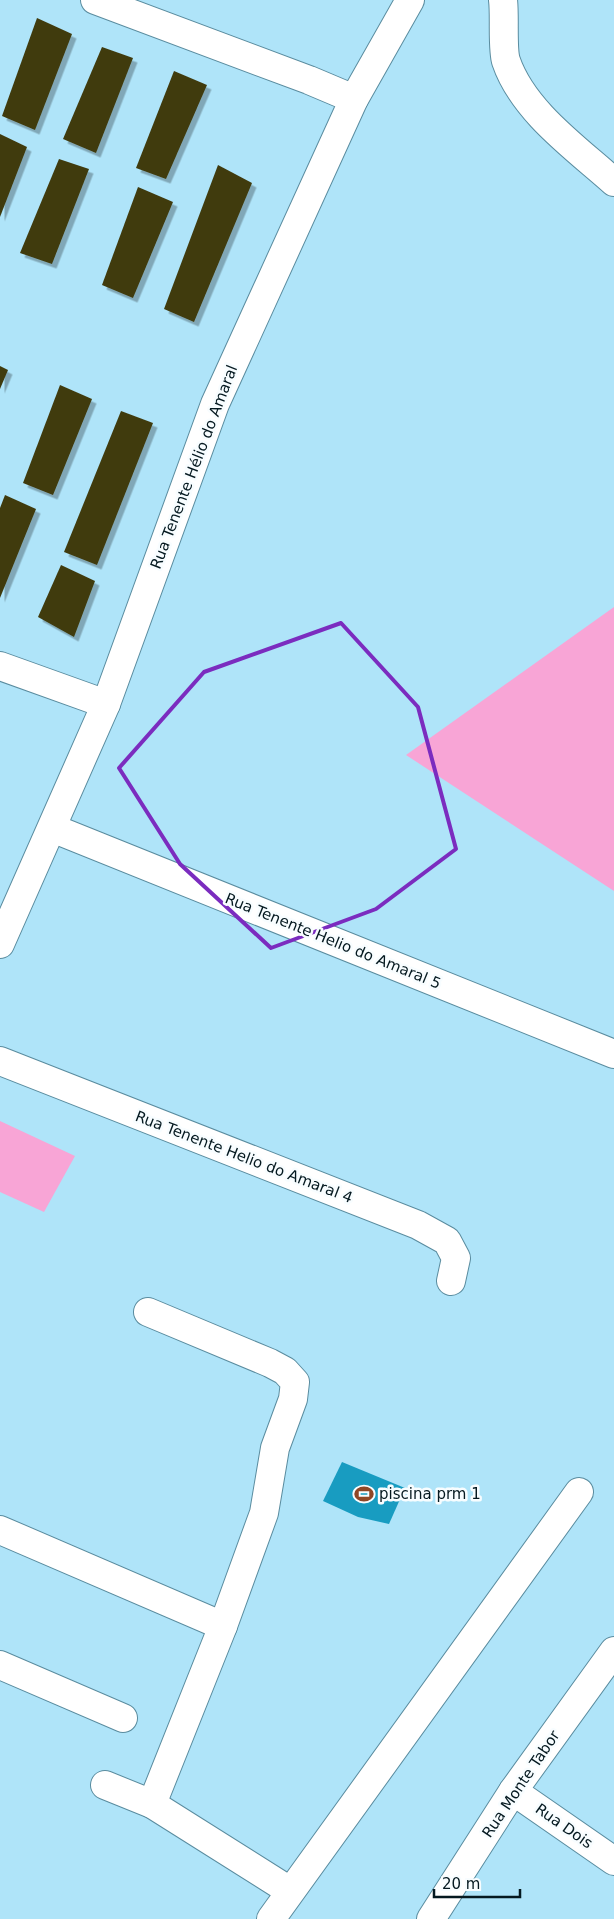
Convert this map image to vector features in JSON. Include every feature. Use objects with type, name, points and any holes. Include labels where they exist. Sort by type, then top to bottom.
[{"type":"street","points":[[95,0],[309,80],[354,99]]},
{"type":"street","name":"Rua Tenente Hélio do Amaral","points":[[0,944],[106,704],[215,404],[354,99],[410,0]]},
{"type":"street","points":[[503,0],[505,59],[517,85],[537,112],[614,182]]},
{"type":"street","points":[[0,666],[106,704]]},
{"type":"street","name":"Rua Tenente Helio do Amaral 5","points":[[52,828],[614,1054]]},
{"type":"street","name":"Rua Tenente Helio do Amaral 4","points":[[0,1061],[418,1225],[447,1241],[456,1258],[451,1281]]},
{"type":"street","points":[[148,1312],[270,1363],[285,1371],[295,1382],[293,1399],[275,1448],[264,1514],[223,1626],[152,1804]]},
{"type":"street","points":[[271,1919],[579,1492]]},
{"type":"street","points":[[0,1530],[223,1626]]},
{"type":"street","name":"Rua Monte Tabor","points":[[432,1919],[513,1791],[614,1651]]},
{"type":"street","points":[[0,1665],[124,1718]]},
{"type":"street","points":[[104,1785],[152,1804],[290,1891]]},
{"type":"street","name":"Rua Dois","points":[[513,1791],[614,1861]]},
{"type":"highlighted area","points":[[341,623],[418,707],[456,849],[376,909],[271,948],[180,864],[119,768],[204,672]]},
{"type":"shaded area","points":[[614,607],[614,891],[406,755]]},
{"type":"shaded area","points":[[0,1121],[75,1156],[44,1212],[0,1192]]},
{"type":"water","name":"piscina prm 1","points":[[342,1462],[405,1488],[389,1524],[358,1517],[323,1501]]},
{"type":"building","points":[[37,18],[72,34],[35,130],[2,116]]},
{"type":"building","points":[[102,47],[133,58],[96,153],[63,139]]},
{"type":"building","points":[[174,71],[207,85],[166,179],[136,168]]},
{"type":"building","points":[[0,134],[27,147],[0,217]]},
{"type":"building","points":[[59,159],[89,169],[52,264],[20,253]]},
{"type":"building","points":[[218,165],[252,183],[194,322],[164,309]]},
{"type":"building","points":[[138,187],[173,202],[133,298],[102,285]]},
{"type":"building","points":[[0,366],[8,370],[0,389]]},
{"type":"building","points":[[60,385],[92,399],[53,495],[23,483]]},
{"type":"building","points":[[121,411],[153,423],[97,565],[64,552]]},
{"type":"building","points":[[5,495],[36,509],[0,598],[0,508]]},
{"type":"building","points":[[61,565],[95,581],[74,637],[38,617]]},
{"type":"place","name":"piscina prm 1","points":[[364,1494]]}]
